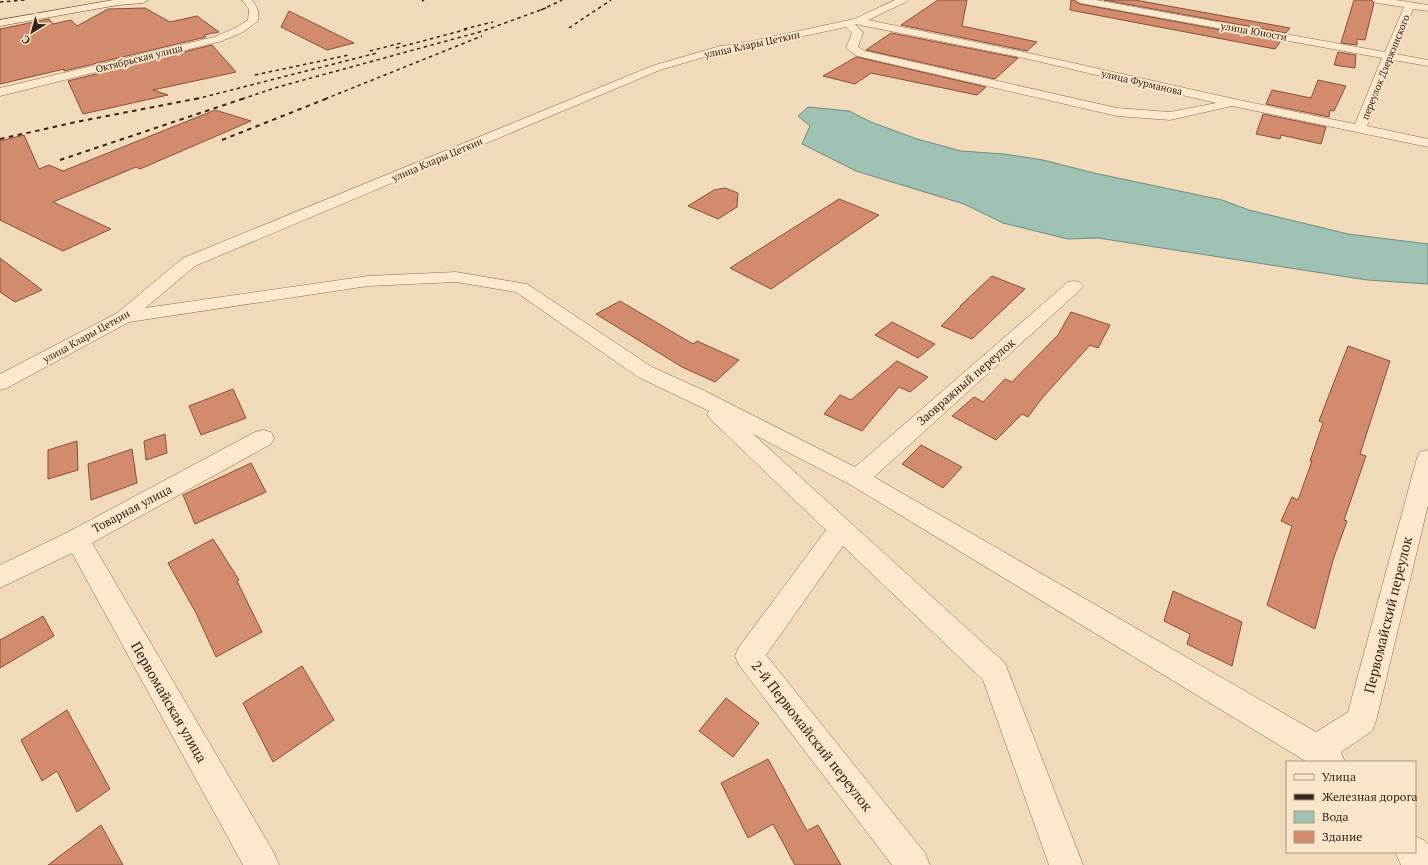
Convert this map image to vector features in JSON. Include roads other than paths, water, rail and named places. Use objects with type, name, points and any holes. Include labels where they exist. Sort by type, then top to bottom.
[{"type":"street","points":[[0,23],[118,2],[143,0]]},
{"type":"street","name":"улица Клары Цеткин","points":[[0,383],[124,316],[189,262],[656,68],[724,48],[738,47],[852,22],[903,0]]},
{"type":"street","name":"улица Юности","points":[[1080,0],[1428,63]]},
{"type":"street","points":[[1377,0],[1428,8]]},
{"type":"street","name":"Октябрьская улица","points":[[0,92],[218,39],[239,30],[252,21],[247,4]]},
{"type":"street","name":"переулок Дзержинского","points":[[1359,129],[1388,55],[1410,5]]},
{"type":"street","points":[[852,22],[858,33],[852,48],[861,54],[1117,112],[1170,116],[1234,103]]},
{"type":"street","name":"улица Фурманова","points":[[852,22],[1024,54],[1234,103],[1428,142]]},
{"type":"street","points":[[124,316],[368,281],[456,277],[521,288],[645,372],[698,396],[857,478],[1323,756]]},
{"type":"street","name":"Заовражный переулок","points":[[857,478],[1074,286]]},
{"type":"street","points":[[698,396],[995,672],[1066,865]]},
{"type":"street","name":"Товарная улица","points":[[0,577],[77,539],[263,438]]},
{"type":"street","name":"Первомайский переулок","points":[[1323,756],[1361,721],[1428,458]]},
{"type":"street","name":"2-й Первомайский переулок","points":[[842,529],[748,656],[914,865]]},
{"type":"street","name":"Первомайская улица","points":[[77,539],[262,865]]},
{"type":"street","points":[[1413,853],[1424,865]]},
{"type":"water","points":[[808,107],[849,111],[871,122],[917,139],[961,151],[1004,154],[1043,160],[1094,173],[1222,200],[1249,210],[1348,234],[1428,244],[1428,284],[1367,280],[1098,238],[1068,239],[1003,223],[964,204],[856,171],[802,144],[810,126],[798,116]]},
{"type":"railway","points":[[0,2],[25,0]]},
{"type":"railway","points":[[543,9],[562,0]]},
{"type":"railway","points":[[569,28],[611,0]]},
{"type":"railway","points":[[245,98],[278,87],[483,31],[543,9]]},
{"type":"railway","points":[[464,29],[493,22]]},
{"type":"railway","points":[[396,48],[468,29]]},
{"type":"railway","points":[[325,99],[482,36]]},
{"type":"railway","points":[[370,51],[401,43]]},
{"type":"railway","points":[[200,98],[377,53]]},
{"type":"railway","points":[[255,75],[349,55]]},
{"type":"railway","points":[[0,139],[76,122],[200,98]]},
{"type":"railway","points":[[60,160],[245,98]]},
{"type":"railway","points":[[222,140],[328,98]]}]
